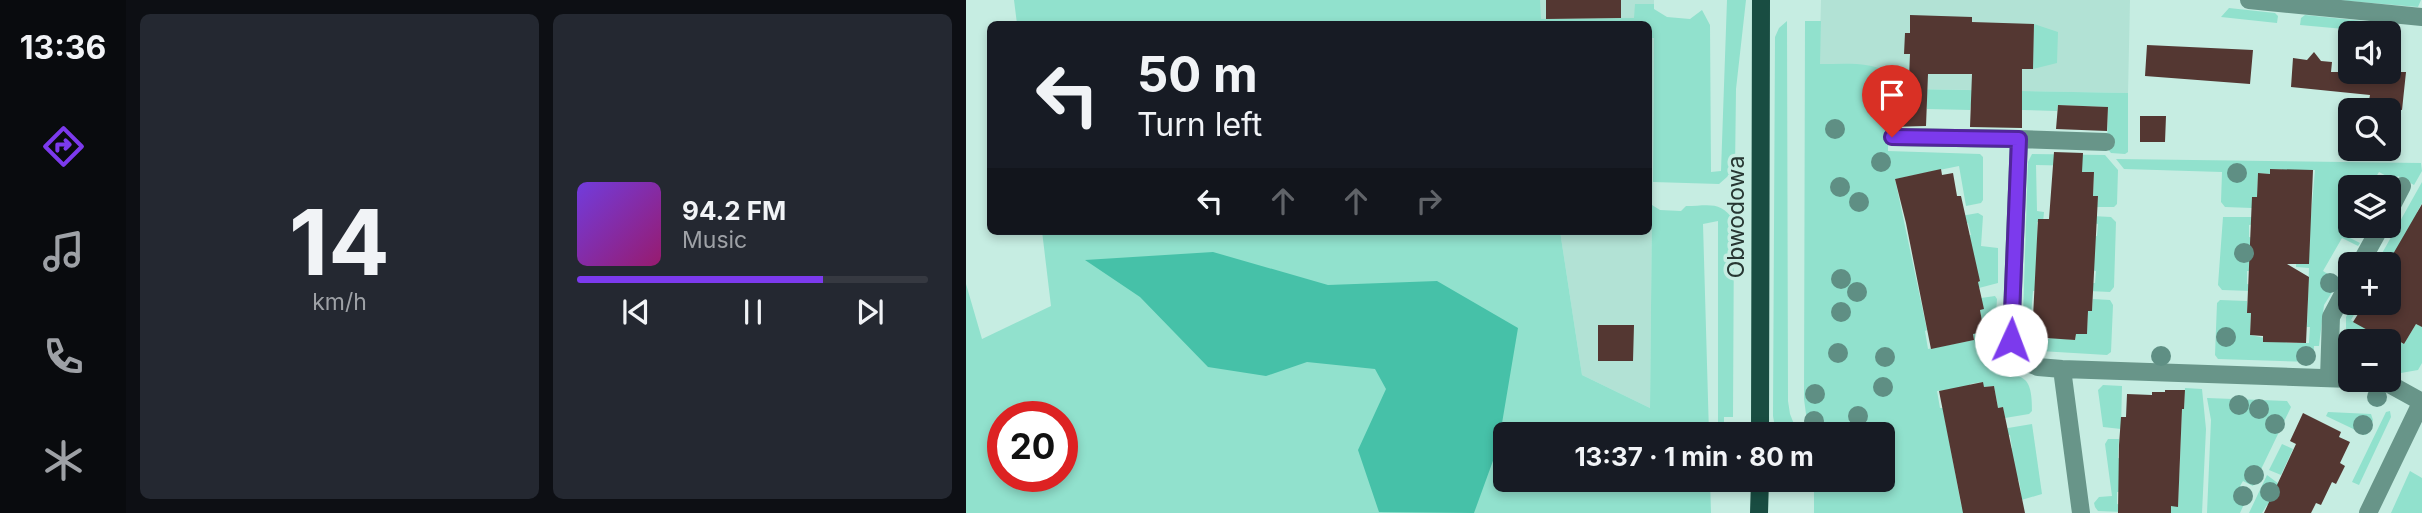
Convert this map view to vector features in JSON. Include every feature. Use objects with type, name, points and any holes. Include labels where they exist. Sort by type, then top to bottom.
[{"type":"main road","name":"Obwodowa","points":[[1760,422],[1761,0]]},
{"type":"main road","points":[[1759,492],[1759,513]]},
{"type":"street","points":[[2249,0],[2422,17]]},
{"type":"street","points":[[1892,137],[2106,142]]},
{"type":"street","points":[[2019,139],[2011,340],[2017,359],[2038,367],[2062,369],[2338,378]]},
{"type":"street","points":[[2329,378],[2331,317],[2338,304]]},
{"type":"street","points":[[2062,369],[2081,513]]},
{"type":"street","points":[[2368,513],[2422,402],[2401,390]]},
{"type":"shaded area","points":[[1014,0],[1540,0],[1541,19],[1634,18],[1635,4],[1654,4],[1654,9],[1667,17],[1690,19],[1702,10],[1710,25],[1711,172],[1721,171],[1727,0],[1746,0],[1736,89],[1735,170],[1719,184],[1653,182],[1652,21],[1017,21]]},
{"type":"shaded area","points":[[1526,0],[1654,0],[1652,204],[1652,21],[1529,21]]},
{"type":"shaded area","points":[[1821,0],[2130,0],[2128,93],[1819,87]]},
{"type":"shaded area","points":[[2337,0],[2421,0],[2418,7]]},
{"type":"shaded area","points":[[2229,8],[2275,13],[2278,16],[2277,23],[2221,17]]},
{"type":"shaded area","points":[[2305,15],[2363,21],[2338,21],[2338,28],[2300,25],[2301,18]]},
{"type":"shaded area","points":[[1787,21],[1788,401],[1793,422],[1774,422],[1773,416],[1775,37],[1779,28]]},
{"type":"shaded area","points":[[1805,21],[1821,21],[1820,64],[1855,64],[1880,68],[1911,89],[2128,93],[2128,152],[2125,154],[2111,153],[2107,148],[2108,107],[2058,105],[2057,111],[2022,110],[2022,105],[1971,104],[1970,110],[1927,109],[1926,104],[1889,103],[1888,151],[1980,154],[1983,157],[1981,203],[1966,206],[1959,166],[1895,179],[1927,330],[1928,349],[1974,340],[1973,334],[1984,332],[1981,298],[1995,296],[1996,349],[2003,364],[2025,380],[2031,395],[2032,411],[2029,414],[2005,418],[2003,407],[1998,408],[1994,386],[1984,387],[1982,382],[1970,384],[1970,387],[1937,391],[1965,513],[1814,513],[1814,492],[1895,492],[1895,422],[1810,422],[1804,399]]},
{"type":"shaded area","points":[[2034,24],[2058,32],[2057,63],[2033,69]]},
{"type":"shaded area","points":[[2032,154],[2105,155],[2118,170],[2117,204],[2114,207],[2097,207],[2098,196],[2093,196],[2094,172],[2082,172],[2082,166],[2036,165],[2037,211],[2044,212],[2043,223],[2037,222],[2040,291],[2033,291],[2029,338],[2075,340],[2076,334],[2087,334],[2088,311],[2092,310],[2093,299],[2110,300],[2113,305],[2111,352],[2107,355],[2025,350],[2022,346],[2028,162]]},
{"type":"shaded area","points":[[2116,159],[2421,163],[2422,171],[2414,185],[2401,178],[2401,175],[2385,175],[2379,172],[2377,175],[2338,175],[2338,238],[2342,238],[2323,271],[2338,283],[2324,305],[2319,346],[2314,346],[2313,362],[2218,359],[2215,355],[2217,303],[2220,300],[2247,301],[2247,312],[2251,313],[2250,335],[2289,343],[2309,343],[2309,268],[2296,267],[2297,245],[2311,216],[2315,170],[2271,169],[2270,174],[2258,173],[2257,197],[2252,208],[2225,207],[2221,202],[2222,172],[2124,169]]},
{"type":"shaded area","points":[[2422,182],[2422,203],[2417,212],[2422,216],[2396,252],[2383,252],[2391,238],[2401,238],[2401,219]]},
{"type":"shaded area","points":[[1652,205],[1660,210],[1681,211],[1686,206],[1707,205],[1719,207],[1729,214],[1734,221],[1733,417],[1724,417],[1724,422],[1718,422],[1718,221],[1703,224],[1709,422],[1493,422],[1493,492],[1710,492],[1711,513],[966,513],[966,284],[982,339],[1051,306],[1042,235],[1561,235],[1582,375],[1650,408]]},
{"type":"shaded area","points":[[1978,213],[1983,216],[1981,246],[1998,248],[1998,283],[1975,289],[1974,282],[1980,281],[1965,236],[1971,235],[1968,223],[1962,224],[1961,216]]},
{"type":"shaded area","points":[[2092,216],[2111,217],[2116,222],[2114,287],[2110,292],[2089,291],[2089,283],[2095,283],[2096,271],[2090,270],[2092,237],[2097,236],[2098,224],[2092,223]]},
{"type":"shaded area","points":[[2223,217],[2256,217],[2256,224],[2249,225],[2249,237],[2255,238],[2253,271],[2247,271],[2247,284],[2252,285],[2252,291],[2222,290],[2218,285]]},
{"type":"shaded area","points":[[1561,235],[1652,235],[1650,408],[1582,375]]},
{"type":"shaded area","points":[[2342,238],[2350,238],[2360,243],[2358,246]]},
{"type":"shaded area","points":[[2354,315],[2351,320],[2369,329],[2346,329],[2346,317]]},
{"type":"shaded area","points":[[2422,323],[2422,363],[2418,370],[2401,373],[2401,342],[2404,344],[2416,324],[2420,326]]},
{"type":"shaded area","points":[[2103,385],[2122,386],[2121,429],[2103,427],[2098,390]]},
{"type":"shaded area","points":[[2185,388],[2202,389],[2206,429],[2202,513],[2171,513],[2171,506],[2178,506]]},
{"type":"shaded area","points":[[2207,398],[2287,401],[2291,407],[2253,486],[2243,481],[2240,486],[2250,491],[2240,513],[2207,513],[2211,420]]},
{"type":"shaded area","points":[[2390,411],[2391,417],[2359,485],[2352,482],[2386,412]]},
{"type":"shaded area","points":[[2328,412],[2371,414],[2373,420],[2366,435],[2326,416]]},
{"type":"shaded area","points":[[2032,424],[2042,494],[2018,501],[2016,494],[2021,493],[2019,480],[2013,481],[2007,449],[2012,448],[2010,435],[2004,436],[2002,429]]},
{"type":"shaded area","points":[[2108,439],[2119,439],[2118,458],[2124,459],[2123,492],[2117,492],[2117,504],[2122,505],[2122,512],[2098,511],[2094,503],[2099,497],[2112,496],[2105,444]]},
{"type":"shaded area","points":[[2282,444],[2293,449],[2281,475],[2269,470]]},
{"type":"shaded area","points":[[2410,471],[2422,478],[2422,513],[2391,513]]},
{"type":"shaded area","points":[[2267,475],[2283,487],[2273,507],[2267,505],[2262,513],[2249,513]]},
{"type":"green space","points":[[1213,252],[1328,285],[1437,281],[1518,328],[1502,422],[1493,422],[1493,461],[1474,513],[1379,512],[1358,450],[1386,389],[1375,369],[1307,362],[1266,376],[1208,367],[1140,297],[1085,260]]},
{"type":"building","points":[[1546,0],[1621,0],[1621,18],[1546,19]]},
{"type":"building","points":[[1910,15],[1972,17],[1972,22],[2034,24],[2033,69],[2022,69],[2022,128],[1970,127],[1972,74],[1928,74],[1926,126],[1888,127],[1889,103],[1908,103],[1910,54],[1904,54],[1905,33],[1910,33]]},
{"type":"building","points":[[2147,45],[2253,50],[2250,84],[2145,76]]},
{"type":"building","points":[[2314,52],[2321,61],[2332,62],[2331,72],[2338,72],[2338,84],[2401,84],[2401,72],[2406,72],[2402,110],[2401,98],[2369,98],[2370,95],[2291,87],[2293,58],[2307,60]]},
{"type":"building","points":[[2058,105],[2108,107],[2107,131],[2056,129]]},
{"type":"building","points":[[2140,116],[2166,116],[2165,142],[2140,142]]},
{"type":"building","points":[[2054,152],[2083,153],[2082,172],[2094,172],[2093,196],[2098,196],[2092,311],[2088,311],[2087,334],[2076,334],[2075,340],[2032,337],[2038,219],[2049,219]]},
{"type":"building","points":[[1941,169],[1942,175],[1953,173],[1957,196],[1961,196],[1980,281],[1978,282],[1984,309],[1980,310],[1984,332],[1973,334],[1974,340],[1931,349],[1895,179]]},
{"type":"building","points":[[2270,169],[2313,170],[2309,264],[2287,264],[2309,277],[2306,343],[2263,342],[2263,336],[2250,335],[2251,313],[2247,313],[2252,197],[2257,197],[2258,173],[2270,174]]},
{"type":"building","points":[[2422,204],[2422,327],[2416,324],[2404,344],[2401,342],[2401,329],[2366,329],[2353,322],[2357,315],[2401,315],[2401,252],[2394,252]]},
{"type":"building","points":[[1598,325],[1634,325],[1633,361],[1598,361]]},
{"type":"building","points":[[1983,382],[1984,387],[1994,386],[1998,408],[2003,407],[2025,513],[1963,513],[1939,391]]},
{"type":"building","points":[[2185,390],[2178,507],[2171,506],[2171,513],[2118,513],[2121,417],[2126,417],[2127,394],[2152,395],[2152,392]]},
{"type":"building","points":[[2303,413],[2341,432],[2339,437],[2350,442],[2340,463],[2345,466],[2336,484],[2332,482],[2321,505],[2316,503],[2311,513],[2264,513],[2296,444],[2290,441]]},
{"type":"route","points":[[1892,137],[2019,139],[2011,340]]}]
